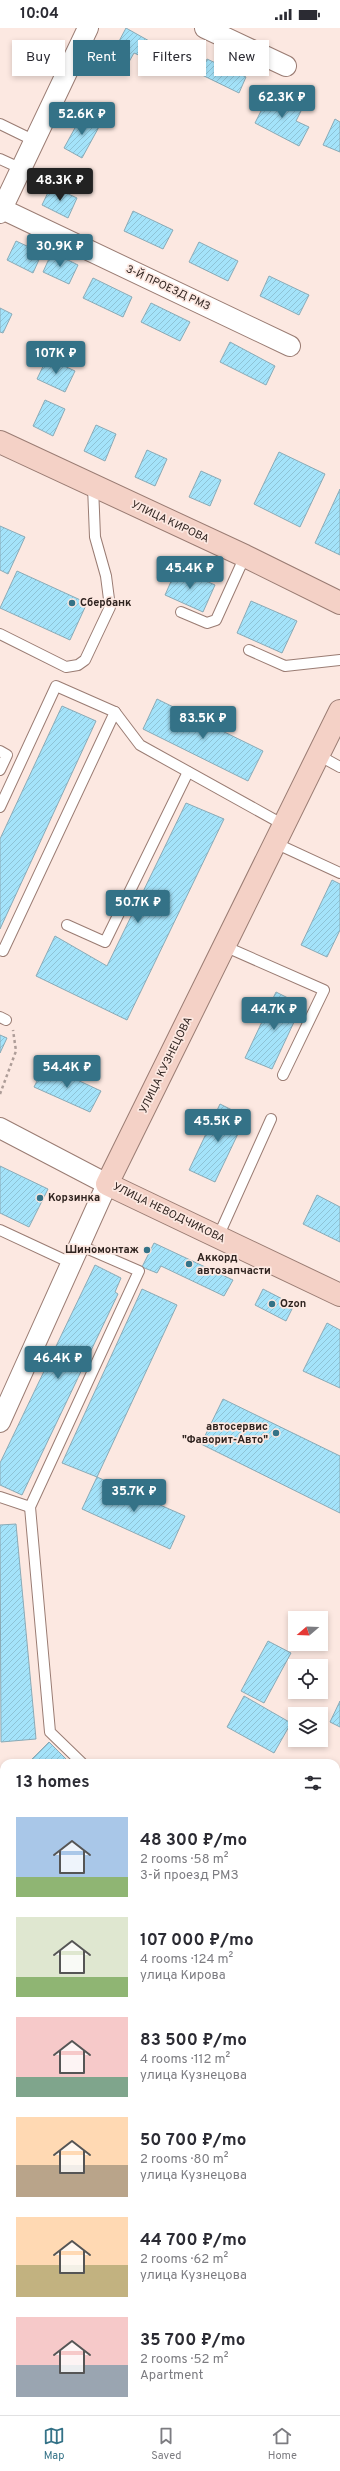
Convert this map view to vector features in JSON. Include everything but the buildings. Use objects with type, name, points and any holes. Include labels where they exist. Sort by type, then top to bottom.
[{"type":"main road","name":"УЛИЦА КИРОВА","points":[[0,442],[245,556],[340,603]]},
{"type":"main road","name":"УЛИЦА КУЗНЕЦОВА","points":[[107,1184],[340,711]]},
{"type":"main road","name":"УЛИЦА НЕВОДЧИКОВА","points":[[107,1184],[340,1295]]},
{"type":"street","points":[[1,211],[88,28]]},
{"type":"street","points":[[205,28],[286,66]]},
{"type":"street","name":"3-Й ПРОЕЗД РМЗ","points":[[1,211],[290,346]]},
{"type":"street","name":"УЛИЦА НЕВОДЧИКОВА","points":[[0,1128],[107,1184]]},
{"type":"street","name":"УЛИЦА КУЗНЕЦОВА","points":[[0,1422],[107,1184]]},
{"type":"lane","points":[[0,124],[35,140]]},
{"type":"lane","points":[[0,159],[22,169]]},
{"type":"lane","points":[[0,634],[66,667],[78,665],[85,660],[110,607],[106,576],[95,537],[93,486]]},
{"type":"lane","points":[[181,612],[207,623],[216,620],[245,556]]},
{"type":"lane","points":[[249,650],[285,666],[340,660]]},
{"type":"lane","points":[[0,807],[56,686],[115,712],[140,745],[188,772],[280,834],[340,872]]},
{"type":"lane","points":[[0,950],[3,951],[115,712]]},
{"type":"lane","points":[[0,751],[8,755],[0,770]]},
{"type":"lane","points":[[318,755],[340,767]]},
{"type":"lane","points":[[67,925],[105,942],[188,772]]},
{"type":"lane","points":[[224,946],[324,990],[282,1075]]},
{"type":"lane","points":[[218,1237],[271,1119]]},
{"type":"lane","points":[[0,1230],[71,1263]]},
{"type":"lane","points":[[78,1759],[50,1732],[30,1507],[139,1271],[80,1244]]},
{"type":"lane","points":[[0,1497],[30,1507]]},
{"type":"path","points":[[0,1094],[16,1051],[15,1032],[3,1019]]},
{"type":"place","name":"Сбербанк","points":[[72,603]]},
{"type":"place","name":"Корзинка","points":[[40,1198]]},
{"type":"place","name":"Шиномонтаж","points":[[147,1250]]},
{"type":"place","name":"Аккорд автозапчасти","points":[[189,1264]]},
{"type":"place","name":"Ozon","points":[[272,1304]]},
{"type":"place","name":"автосервис \"Фаворит-Авто\"","points":[[276,1433]]}]
